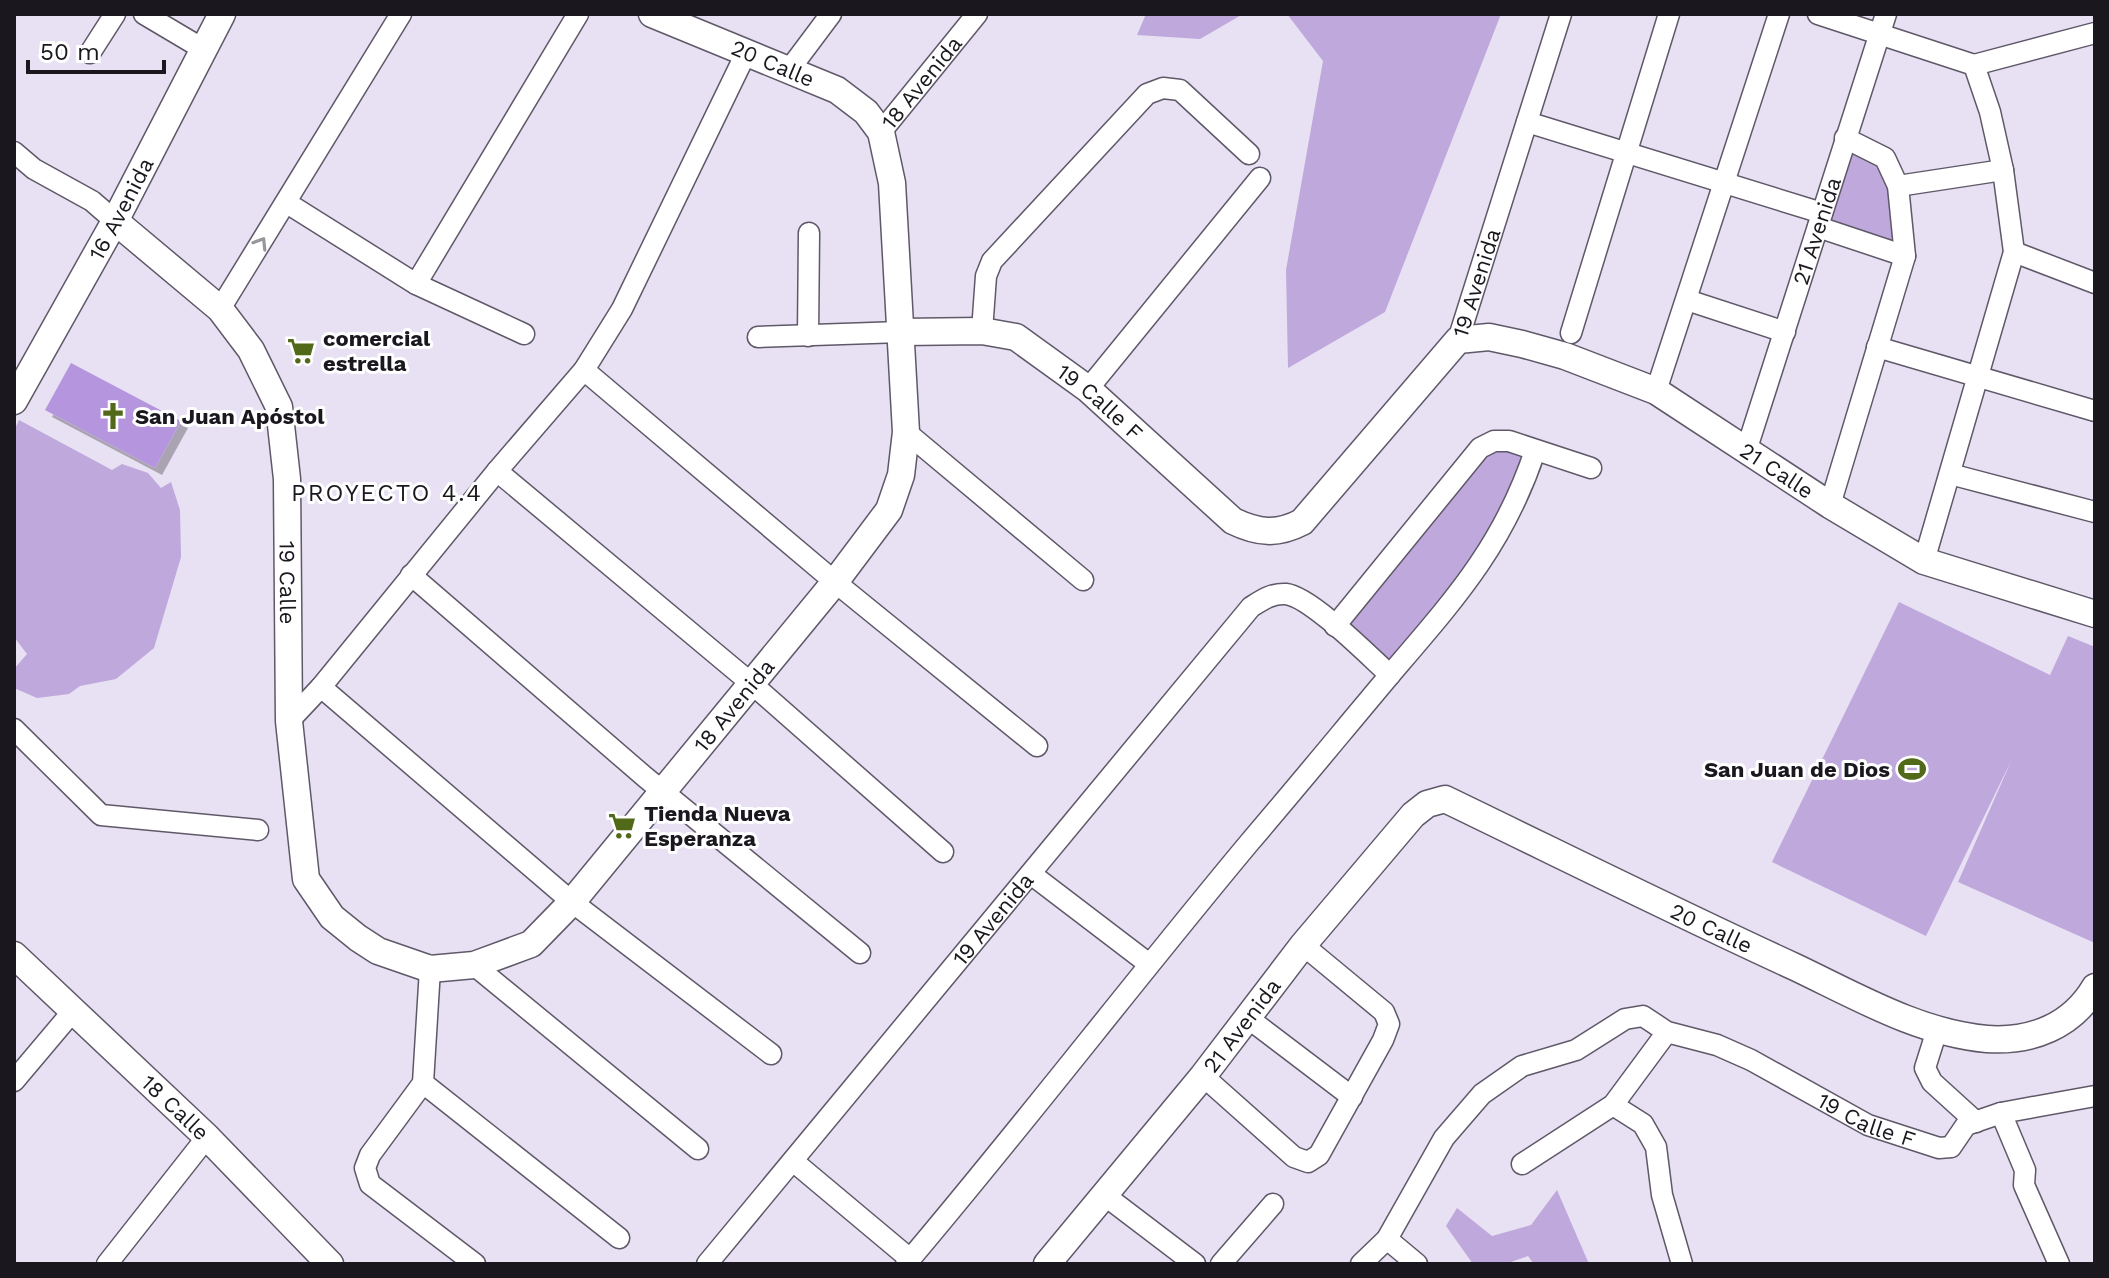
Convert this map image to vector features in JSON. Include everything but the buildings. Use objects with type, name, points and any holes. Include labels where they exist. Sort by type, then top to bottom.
[{"type":"street","points":[[90,53],[115,14]]},
{"type":"street","points":[[144,14],[203,49]]},
{"type":"street","name":"16 Avenida","points":[[14,399],[115,221],[222,14]]},
{"type":"street","points":[[220,309],[401,14]]},
{"type":"street","points":[[416,284],[578,14]]},
{"type":"street","name":"20 Calle","points":[[652,14],[837,90],[866,112],[881,132]]},
{"type":"street","points":[[789,70],[831,14]]},
{"type":"street","name":"18 Avenida","points":[[430,969],[474,965],[531,944],[572,902],[663,792],[835,582],[889,510],[901,475],[906,432],[892,183],[881,132],[977,14]]},
{"type":"street","name":"19 Avenida","points":[[1273,533],[1302,522],[1458,340],[1561,14]]},
{"type":"street","points":[[1571,333],[1669,14]]},
{"type":"street","points":[[1656,391],[1779,14]]},
{"type":"street","points":[[1818,14],[1883,24],[1974,65],[2095,33]]},
{"type":"street","name":"21 Avenida","points":[[1747,448],[1883,24]]},
{"type":"street","points":[[289,721],[327,680],[497,471],[584,370],[622,309],[747,51]]},
{"type":"street","points":[[1924,561],[2014,252],[2003,170],[1990,112],[1974,65]]},
{"type":"street","points":[[982,331],[986,276],[992,261],[1147,94],[1163,88],[1180,90],[1249,154]]},
{"type":"street","points":[[1527,122],[1724,181],[1905,256]]},
{"type":"street","points":[[1830,505],[1905,256],[1898,186],[1885,158],[1845,138]]},
{"type":"street","name":"19 Calle","points":[[14,152],[34,169],[92,201],[220,309],[251,350],[279,407],[287,479],[289,721],[306,879],[332,917],[358,938],[378,951],[430,969]]},
{"type":"street","points":[[1898,186],[2003,170]]},
{"type":"street","points":[[1088,389],[1260,178]]},
{"type":"street","points":[[287,203],[416,284],[524,334]]},
{"type":"street","points":[[808,336],[809,233]]},
{"type":"street","points":[[2014,252],[2095,283]]},
{"type":"street","points":[[1687,300],[1785,332]]},
{"type":"street","name":"19 Calle F","points":[[901,332],[982,331],[1016,337],[1088,389],[1233,521],[1249,529],[1273,533]]},
{"type":"street","points":[[758,337],[901,332]]},
{"type":"street","name":"21 Calle","points":[[1458,340],[1489,337],[1522,344],[1565,356],[1656,391],[1830,505],[1924,561],[2095,614]]},
{"type":"street","points":[[1877,347],[2095,411]]},
{"type":"street","points":[[584,370],[835,582],[1037,746]]},
{"type":"street","points":[[906,432],[1083,580]]},
{"type":"street","points":[[1390,675],[1335,626],[1480,448],[1494,441],[1509,441],[1591,468]]},
{"type":"street","points":[[793,1161],[908,1262],[1149,964],[1444,613],[1493,545],[1521,493],[1535,451]]},
{"type":"street","points":[[497,471],[752,684],[943,852]]},
{"type":"street","points":[[1950,474],[2095,512]]},
{"type":"street","points":[[411,575],[663,792],[860,953]]},
{"type":"street","name":"19 Avenida","points":[[707,1264],[1251,607],[1276,594],[1290,594],[1335,626]]},
{"type":"street","points":[[327,680],[572,902],[771,1054]]},
{"type":"street","points":[[14,729],[101,815],[258,830]]},
{"type":"street","name":"20 Calle","points":[[1445,799],[1725,935],[1937,1030],[1986,1039],[2015,1039],[2068,1020],[2085,1004],[2095,987]]},
{"type":"street","name":"21 Avenida","points":[[1052,1262],[1103,1194],[1203,1076],[1303,945],[1413,815],[1427,804],[1445,799]]},
{"type":"street","points":[[1031,874],[1149,964]]},
{"type":"street","points":[[1203,1076],[1294,1157],[1308,1162],[1319,1155],[1389,1024],[1384,1012],[1303,945]]},
{"type":"street","name":"18 Calle","points":[[14,955],[207,1137],[327,1263]]},
{"type":"street","points":[[474,965],[698,1149]]},
{"type":"street","points":[[430,969],[423,1083],[370,1155],[365,1168],[370,1184],[475,1264]]},
{"type":"street","points":[[14,1081],[73,1011]]},
{"type":"street","name":"19 Calle F","points":[[1387,1239],[1444,1138],[1482,1094],[1522,1066],[1576,1050],[1625,1019],[1643,1016],[1667,1032],[1717,1045],[1751,1060],[1868,1125],[1939,1148],[1951,1147],[1966,1125],[2001,1113],[2095,1096]]},
{"type":"street","points":[[1248,1018],[1352,1097]]},
{"type":"street","points":[[1937,1030],[1925,1068],[1932,1082],[1976,1122]]},
{"type":"street","points":[[1522,1164],[1613,1105],[1667,1032]]},
{"type":"street","points":[[423,1083],[619,1238]]},
{"type":"street","points":[[1613,1105],[1643,1124],[1656,1147],[1662,1195],[1682,1264]]},
{"type":"street","points":[[2001,1113],[2025,1170],[2024,1185],[2059,1264]]},
{"type":"street","points":[[107,1264],[207,1137]]},
{"type":"street","points":[[1103,1194],[1195,1264]]},
{"type":"street","points":[[1221,1264],[1273,1204]]},
{"type":"street","points":[[1361,1264],[1387,1239],[1417,1264]]},
{"type":"shaded area","points":[[1146,14],[1243,14],[1200,39],[1137,35]]},
{"type":"shaded area","points":[[1287,14],[1501,14],[1385,312],[1288,368],[1286,270],[1323,61]]},
{"type":"shaded area","points":[[1845,138],[1885,158],[1905,256],[1818,227]]},
{"type":"shaded area","points":[[19,420],[112,470],[122,464],[148,473],[161,488],[171,482],[180,510],[181,557],[154,648],[116,679],[80,686],[69,694],[37,698],[14,688],[14,669],[27,654],[14,637],[14,431]]},
{"type":"shaded area","points":[[1480,448],[1535,451],[1521,493],[1390,675],[1335,626]]},
{"type":"shaded area","name":"San Juan de Dios","points":[[1899,602],[2050,675],[2068,636],[2095,647],[2095,943],[1958,882],[2012,759],[1926,936],[1772,862]]},
{"type":"shaded area","points":[[1557,1190],[1589,1264],[1534,1264],[1528,1256],[1505,1264],[1473,1264],[1446,1226],[1457,1208],[1492,1236],[1531,1225]]},
{"type":"place","name":"comercial estrella","points":[[301,351]]},
{"type":"place","name":"San Juan Apóstol","points":[[113,416]]},
{"type":"place","name":"San Juan de Dios","points":[[1912,769]]},
{"type":"place","name":"Tienda Nueva Esperanza","points":[[622,826]]},
{"type":"district","name":"PROYECTO 4.4","points":[[387,493]]}]
